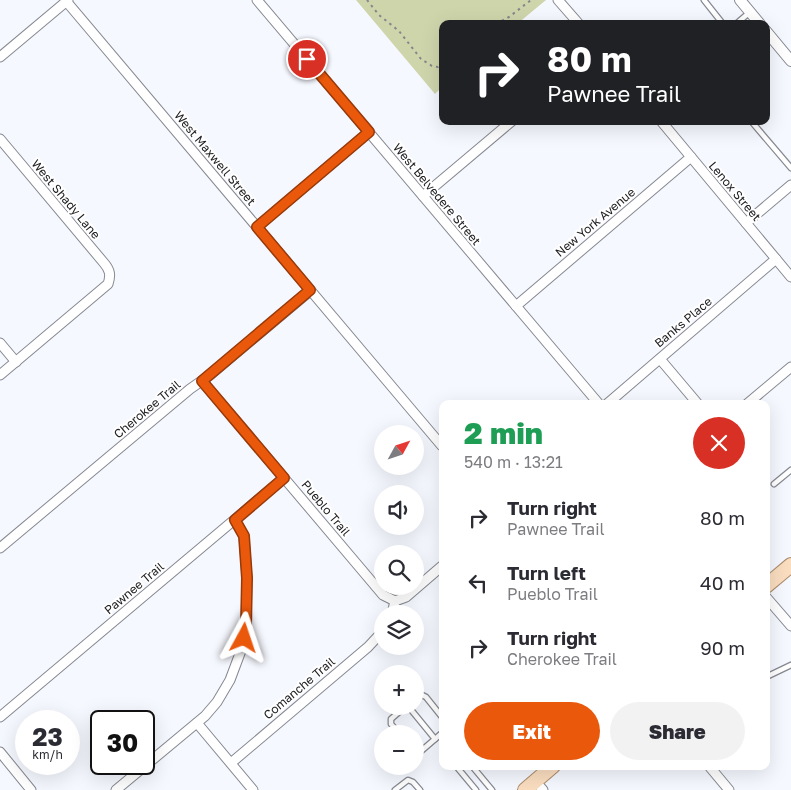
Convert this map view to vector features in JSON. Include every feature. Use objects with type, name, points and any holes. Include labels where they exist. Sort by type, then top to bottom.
[{"type":"main road","points":[[770,583],[791,565]]},
{"type":"main road","points":[[534,787],[549,770]]},
{"type":"street","name":"West Belvedere Street","points":[[257,0],[596,400]]},
{"type":"street","points":[[558,0],[576,20]]},
{"type":"street","points":[[740,0],[757,20]]},
{"type":"street","points":[[0,57],[67,1]]},
{"type":"street","name":"West Maxwell Street","points":[[67,1],[439,442]]},
{"type":"street","points":[[770,36],[791,60]]},
{"type":"street","points":[[423,196],[507,125]]},
{"type":"street","name":"Lenox Street","points":[[664,125],[791,277]]},
{"type":"street","points":[[257,227],[369,132]]},
{"type":"street","name":"West Shady Lane","points":[[0,139],[104,263],[110,276],[108,284],[16,362]]},
{"type":"street","name":"New York Avenue","points":[[516,306],[691,157]]},
{"type":"street","points":[[746,223],[791,184]]},
{"type":"street","name":"Banks Place","points":[[612,400],[776,259]]},
{"type":"street","name":"Cherokee Trail","points":[[0,548],[310,290]]},
{"type":"street","points":[[0,343],[16,362],[0,375]]},
{"type":"street","points":[[660,359],[695,400]]},
{"type":"street","points":[[752,400],[791,367]]},
{"type":"street","name":"Pueblo Trail","points":[[202,381],[383,595],[395,601]]},
{"type":"street","name":"Pawnee Trail","points":[[0,717],[284,478]]},
{"type":"street","points":[[116,790],[197,722],[217,702],[226,688],[242,648],[246,627],[247,578],[244,536],[235,520]]},
{"type":"street","points":[[394,605],[395,601],[406,597],[439,569]]},
{"type":"street","points":[[770,602],[791,626]]},
{"type":"street","name":"Comanche Trail","points":[[230,763],[374,641]]},
{"type":"street","points":[[197,722],[254,790]]},
{"type":"street","points":[[0,752],[31,790]]},
{"type":"street","points":[[713,770],[729,790]]},
{"type":"lane","points":[[704,0],[721,20]]},
{"type":"lane","points":[[741,20],[750,12]]},
{"type":"lane","points":[[754,125],[791,168]]},
{"type":"lane","points":[[774,484],[791,470]]},
{"type":"lane","points":[[770,675],[791,665]]},
{"type":"lane","points":[[424,696],[439,713]]},
{"type":"lane","points":[[392,725],[391,719],[396,715]]},
{"type":"lane","points":[[415,715],[435,739]]},
{"type":"lane","points":[[424,749],[439,736]]},
{"type":"lane","points":[[459,770],[476,790]]},
{"type":"lane","points":[[475,770],[492,790]]},
{"type":"lane","points":[[395,790],[408,780],[413,782],[420,790]]},
{"type":"path","points":[[367,0],[379,15],[399,31],[422,60],[432,66],[439,66]]},
{"type":"path","points":[[523,7],[524,0]]},
{"type":"path","points":[[503,20],[531,0]]},
{"type":"green space","points":[[356,0],[546,0],[522,20],[439,20],[439,90],[435,94]]},
{"type":"route","points":[[244,638],[247,578],[244,536],[235,520],[284,478],[202,381],[310,290],[257,227],[369,132],[307,59]]}]
